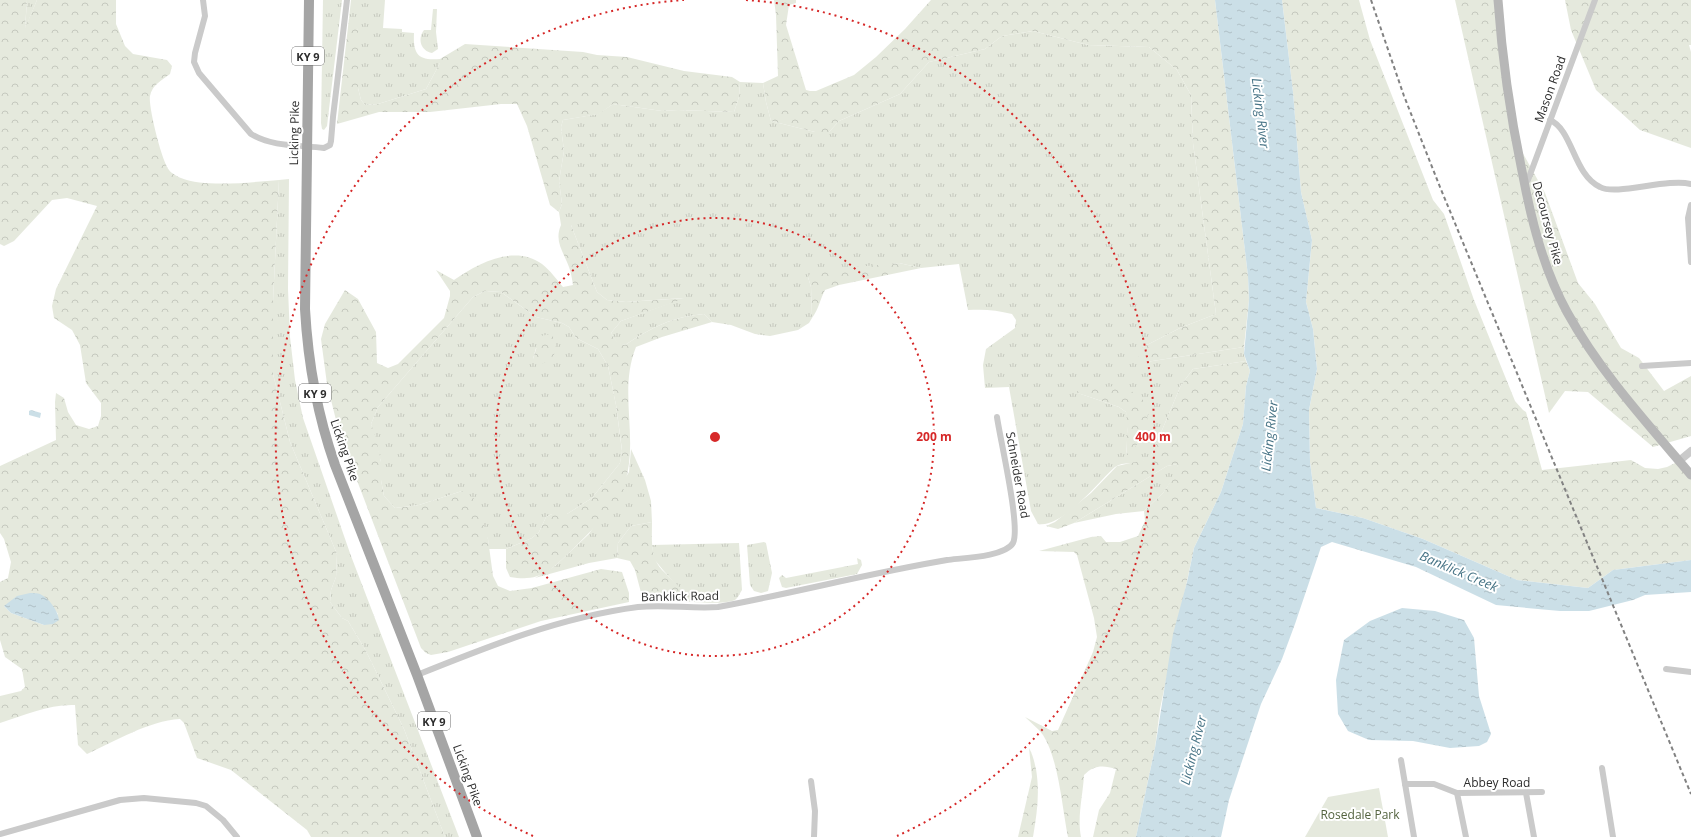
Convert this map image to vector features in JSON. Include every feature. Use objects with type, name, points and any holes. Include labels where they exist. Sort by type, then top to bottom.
[{"type":"main road","name":"Licking Pike","points":[[309,0],[305,309],[309,360],[316,398],[326,439],[335,465],[417,675],[477,837]]},
{"type":"main road","name":"Decoursey Pike","points":[[1498,0],[1506,78],[1524,184],[1540,248],[1566,310],[1598,363],[1691,475]]},
{"type":"street","points":[[203,0],[205,16],[194,62],[199,73],[251,134],[260,140],[272,143],[326,147],[330,145],[332,141],[347,0]]},
{"type":"street","name":"Mason Road","points":[[1524,184],[1528,180],[1595,0]]},
{"type":"street","points":[[1550,120],[1556,123],[1562,130],[1584,173],[1591,181],[1601,188],[1615,189],[1663,183],[1691,184]]},
{"type":"street","points":[[1691,205],[1688,218],[1691,262]]},
{"type":"street","points":[[1642,366],[1691,363]]},
{"type":"street","name":"Schneider Road","points":[[975,557],[992,554],[1010,546],[1015,536],[1015,516],[997,417]]},
{"type":"street","points":[[1679,461],[1691,451]]},
{"type":"street","name":"Banklick Road","points":[[417,675],[518,635],[614,612],[649,606],[693,608],[718,607],[924,564],[975,557]]},
{"type":"street","points":[[1666,669],[1691,672]]},
{"type":"street","points":[[1401,760],[1414,837]]},
{"type":"street","points":[[1602,768],[1613,837]]},
{"type":"street","points":[[811,781],[816,811],[814,837]]},
{"type":"street","name":"Abbey Road","points":[[1405,784],[1434,784],[1457,793],[1542,792]]},
{"type":"street","points":[[1457,793],[1466,837]]},
{"type":"street","points":[[1526,793],[1534,837]]},
{"type":"street","points":[[0,834],[120,800],[144,798],[196,803],[206,806],[223,820],[237,837]]},
{"type":"green space","points":[[0,0],[27,0],[25,28],[37,0],[116,0],[116,24],[125,46],[133,54],[167,60],[172,66],[170,74],[155,86],[150,96],[151,111],[156,134],[166,165],[170,171],[181,178],[203,183],[229,184],[279,180],[273,301],[273,374],[290,442],[337,554],[336,577],[331,590],[330,602],[342,618],[348,621],[366,651],[404,729],[445,837],[311,837],[307,830],[231,770],[197,758],[184,723],[180,719],[156,723],[87,754],[78,745],[75,705],[46,708],[0,723],[0,696],[21,691],[25,687],[22,669],[5,657],[0,640],[0,582],[8,578],[11,562],[4,539],[0,533],[0,466],[56,440],[56,393],[64,398],[68,412],[76,425],[89,429],[98,426],[101,416],[101,403],[86,383],[80,345],[72,330],[54,318],[52,306],[56,289],[97,206],[67,198],[52,200],[14,241],[4,246],[0,244]],"holes":[[[48,601],[58,614],[44,625],[11,613],[4,606]]]},
{"type":"green space","points":[[27,0],[37,0],[25,29]]},
{"type":"green space","points":[[323,0],[342,0],[327,126],[324,130],[322,129],[321,123]]},
{"type":"green space","points":[[351,0],[385,0],[383,28],[402,29],[402,32],[414,33],[415,46],[418,55],[427,59],[440,59],[440,63],[426,89],[378,104],[365,105],[361,100],[358,88],[358,30],[349,18]]},
{"type":"green space","points":[[774,0],[796,0],[796,3],[789,5],[786,25],[806,90],[816,91],[854,75],[876,57],[905,29],[931,0],[1215,0],[1248,276],[1249,300],[1244,347],[1146,362],[1137,360],[1143,347],[1180,328],[1216,314],[1193,143],[1191,95],[1177,70],[1149,47],[1088,45],[1033,31],[1002,36],[985,49],[929,62],[900,94],[839,121],[822,137],[815,132],[771,121],[763,83],[778,76],[776,15]]},
{"type":"green space","points":[[1282,0],[1359,0],[1370,40],[1433,200],[1444,214],[1474,300],[1515,401],[1526,412],[1542,470],[1631,460],[1645,468],[1658,469],[1667,467],[1679,461],[1691,475],[1691,560],[1613,570],[1588,588],[1517,580],[1423,539],[1363,518],[1316,508],[1310,462],[1309,410],[1317,369],[1313,329],[1306,302],[1312,240],[1301,192],[1293,92]]},
{"type":"green space","points":[[1455,0],[1498,0],[1516,141],[1545,193],[1578,283],[1595,304],[1621,348],[1639,358],[1664,391],[1691,376],[1691,436],[1653,447],[1588,392],[1565,391],[1549,413]]},
{"type":"green space","points":[[1565,0],[1691,0],[1691,45],[1689,45],[1691,52],[1691,148],[1640,130],[1596,90],[1571,30]]},
{"type":"green space","points":[[433,9],[437,9],[436,32],[438,49],[432,53],[425,50],[421,44],[421,37],[424,30],[431,30]]},
{"type":"green space","points":[[349,18],[354,22],[358,30],[358,88],[361,100],[365,105],[378,104],[426,89],[440,63],[440,59],[465,44],[583,52],[597,55],[627,57],[684,71],[732,77],[740,82],[739,97],[734,112],[678,110],[662,111],[613,104],[599,114],[563,120],[561,127],[564,151],[559,181],[562,204],[559,212],[550,205],[527,126],[517,104],[501,104],[430,112],[379,112],[337,124]]},
{"type":"green space","points":[[1033,31],[1088,45],[1149,47],[1177,70],[1191,95],[1193,143],[1216,314],[1180,328],[1143,347],[1146,362],[1244,347],[1246,361],[1193,369],[1181,385],[1152,454],[1147,459],[1118,465],[1069,512],[1048,523],[1038,524],[1031,511],[1009,387],[985,388],[983,365],[986,349],[1015,328],[1016,320],[1012,314],[990,310],[968,310],[959,264],[921,268],[899,263],[808,277],[811,287],[812,318],[809,323],[798,330],[770,336],[755,334],[731,325],[712,322],[704,314],[692,315],[672,320],[654,328],[625,345],[617,343],[611,333],[621,321],[684,298],[626,302],[607,300],[597,292],[571,225],[561,225],[559,212],[562,204],[559,181],[564,151],[561,127],[563,120],[598,114],[613,104],[662,111],[678,110],[734,112],[739,97],[740,82],[763,83],[771,121],[815,132],[829,132],[839,121],[900,94],[929,62],[985,49],[1002,36]],"holes":[[[1075,392],[1148,413],[1127,455],[1128,423],[1126,412],[1119,407]]]},
{"type":"green space","points":[[289,179],[288,289],[290,337],[295,380],[303,418],[351,556],[459,837],[445,837],[404,729],[366,651],[348,621],[342,618],[330,602],[331,590],[336,577],[337,554],[290,442],[273,374],[273,301],[279,180]]},
{"type":"green space","points":[[561,225],[571,225],[597,292],[607,300],[626,302],[686,298],[621,321],[611,333],[617,342],[625,345],[654,328],[672,320],[692,315],[704,314],[712,322],[662,337],[636,347],[631,364],[628,398],[630,432],[629,466],[619,502],[571,551],[550,569],[537,576],[529,578],[510,577],[506,568],[506,549],[532,538],[539,532],[546,517],[552,514],[567,514],[592,498],[620,463],[622,450],[616,405],[608,366],[598,349],[576,338],[569,327],[562,323],[536,317],[501,292],[485,291],[473,297],[378,407],[371,424],[376,438],[381,462],[381,480],[384,496],[395,508],[419,505],[462,491],[476,500],[488,539],[493,576],[498,586],[510,591],[532,588],[601,569],[622,572],[629,593],[629,602],[541,621],[448,652],[431,655],[426,653],[421,648],[340,436],[327,384],[321,339],[325,324],[345,290],[358,299],[376,332],[377,363],[388,368],[398,364],[444,318],[450,291],[436,270],[454,280],[485,262],[497,258],[520,256],[531,258],[542,264],[551,272],[563,287],[573,285],[570,269],[562,251],[558,236]]},
{"type":"green space","points":[[899,263],[921,268],[839,285],[825,290],[812,318],[811,287],[808,277],[812,271]]},
{"type":"green space","points":[[485,291],[501,292],[536,317],[562,323],[569,327],[576,338],[598,349],[608,366],[616,405],[622,451],[620,463],[592,498],[567,514],[552,514],[546,517],[539,532],[532,538],[506,549],[489,549],[488,539],[462,491],[419,505],[395,508],[384,496],[381,480],[381,462],[371,424],[378,407],[473,297]],"holes":[[[536,348],[554,355],[533,359]]]},
{"type":"green space","points":[[552,334],[555,345],[554,354],[548,360],[537,365],[533,359],[540,336]]},
{"type":"green space","points":[[1246,361],[1250,371],[1246,386],[1243,424],[1221,492],[1194,548],[1160,709],[1155,748],[1136,837],[1093,837],[1099,810],[1110,793],[1116,769],[1099,767],[1091,769],[1084,775],[1080,814],[1081,837],[1068,837],[1053,757],[1043,735],[1025,717],[1052,731],[1058,730],[1093,652],[1097,637],[1094,618],[1077,555],[1074,552],[1039,551],[1091,537],[1101,536],[1106,542],[1120,542],[1138,536],[1145,521],[1144,511],[1163,493],[1178,470],[1177,464],[1167,466],[1074,523],[1058,529],[1046,526],[1055,522],[1091,493],[1117,466],[1144,460],[1152,454],[1181,385],[1193,369]]},
{"type":"green space","points":[[1119,386],[1142,398],[1148,413],[1146,429],[1131,454],[1127,455],[1126,437],[1128,430],[1126,412],[1119,407],[1075,392],[1089,388]]},
{"type":"green space","points":[[631,449],[645,480],[651,501],[652,522],[631,526],[618,543],[617,558],[589,563],[535,578],[555,566],[589,534],[629,472]]},
{"type":"green space","points":[[1177,464],[1179,470],[1163,493],[1144,511],[1116,514],[1074,523],[1167,466]]},
{"type":"green space","points":[[652,522],[652,548],[655,559],[662,570],[680,588],[679,601],[643,600],[635,570],[630,561],[617,558],[618,543],[631,526]]},
{"type":"green space","points":[[764,542],[766,543],[772,573],[768,591],[761,593],[754,591],[750,585],[747,545]]},
{"type":"green space","points":[[739,543],[742,590],[735,600],[716,603],[679,601],[679,588],[654,559],[652,545]]},
{"type":"green space","points":[[857,558],[861,560],[862,565],[857,574],[786,588],[782,587],[779,578],[782,575],[786,578],[858,564]]},
{"type":"green space","points":[[1029,748],[1032,753],[1036,769],[1038,795],[1037,811],[1033,837],[1018,837],[1032,777]]},
{"type":"green space","name":"Rosedale Park","points":[[1379,788],[1388,837],[1305,837],[1328,797]]},
{"type":"water","points":[[1215,0],[1282,0],[1293,92],[1301,192],[1312,240],[1306,302],[1313,329],[1317,369],[1309,410],[1310,462],[1316,508],[1363,518],[1423,539],[1517,580],[1588,588],[1613,570],[1691,560],[1691,592],[1645,595],[1633,600],[1589,611],[1560,611],[1496,605],[1416,567],[1332,542],[1321,547],[1282,659],[1261,704],[1229,800],[1221,837],[1136,837],[1155,748],[1173,634],[1187,582],[1194,548],[1221,492],[1243,424],[1246,386],[1250,371],[1244,354],[1249,300],[1248,276]]},
{"type":"water","points":[[31,410],[41,413],[40,418],[29,415],[29,411]]},
{"type":"water","points":[[30,593],[39,594],[47,598],[55,609],[59,620],[53,624],[44,625],[11,613],[4,606],[17,596]]},
{"type":"water","points":[[1402,608],[1435,611],[1464,620],[1474,638],[1479,696],[1491,734],[1487,742],[1479,746],[1450,748],[1413,741],[1369,740],[1348,731],[1338,714],[1336,680],[1344,640],[1370,621]]},
{"type":"railway","points":[[1371,0],[1404,96],[1440,187],[1691,794]]},
{"type":"water label","name":"Licking River","points":[[1261,113]]},
{"type":"water label","name":"Licking River","points":[[1269,436]]},
{"type":"water label","name":"Banklick Creek","points":[[1459,571]]},
{"type":"water label","name":"Licking River","points":[[1193,750]]}]
